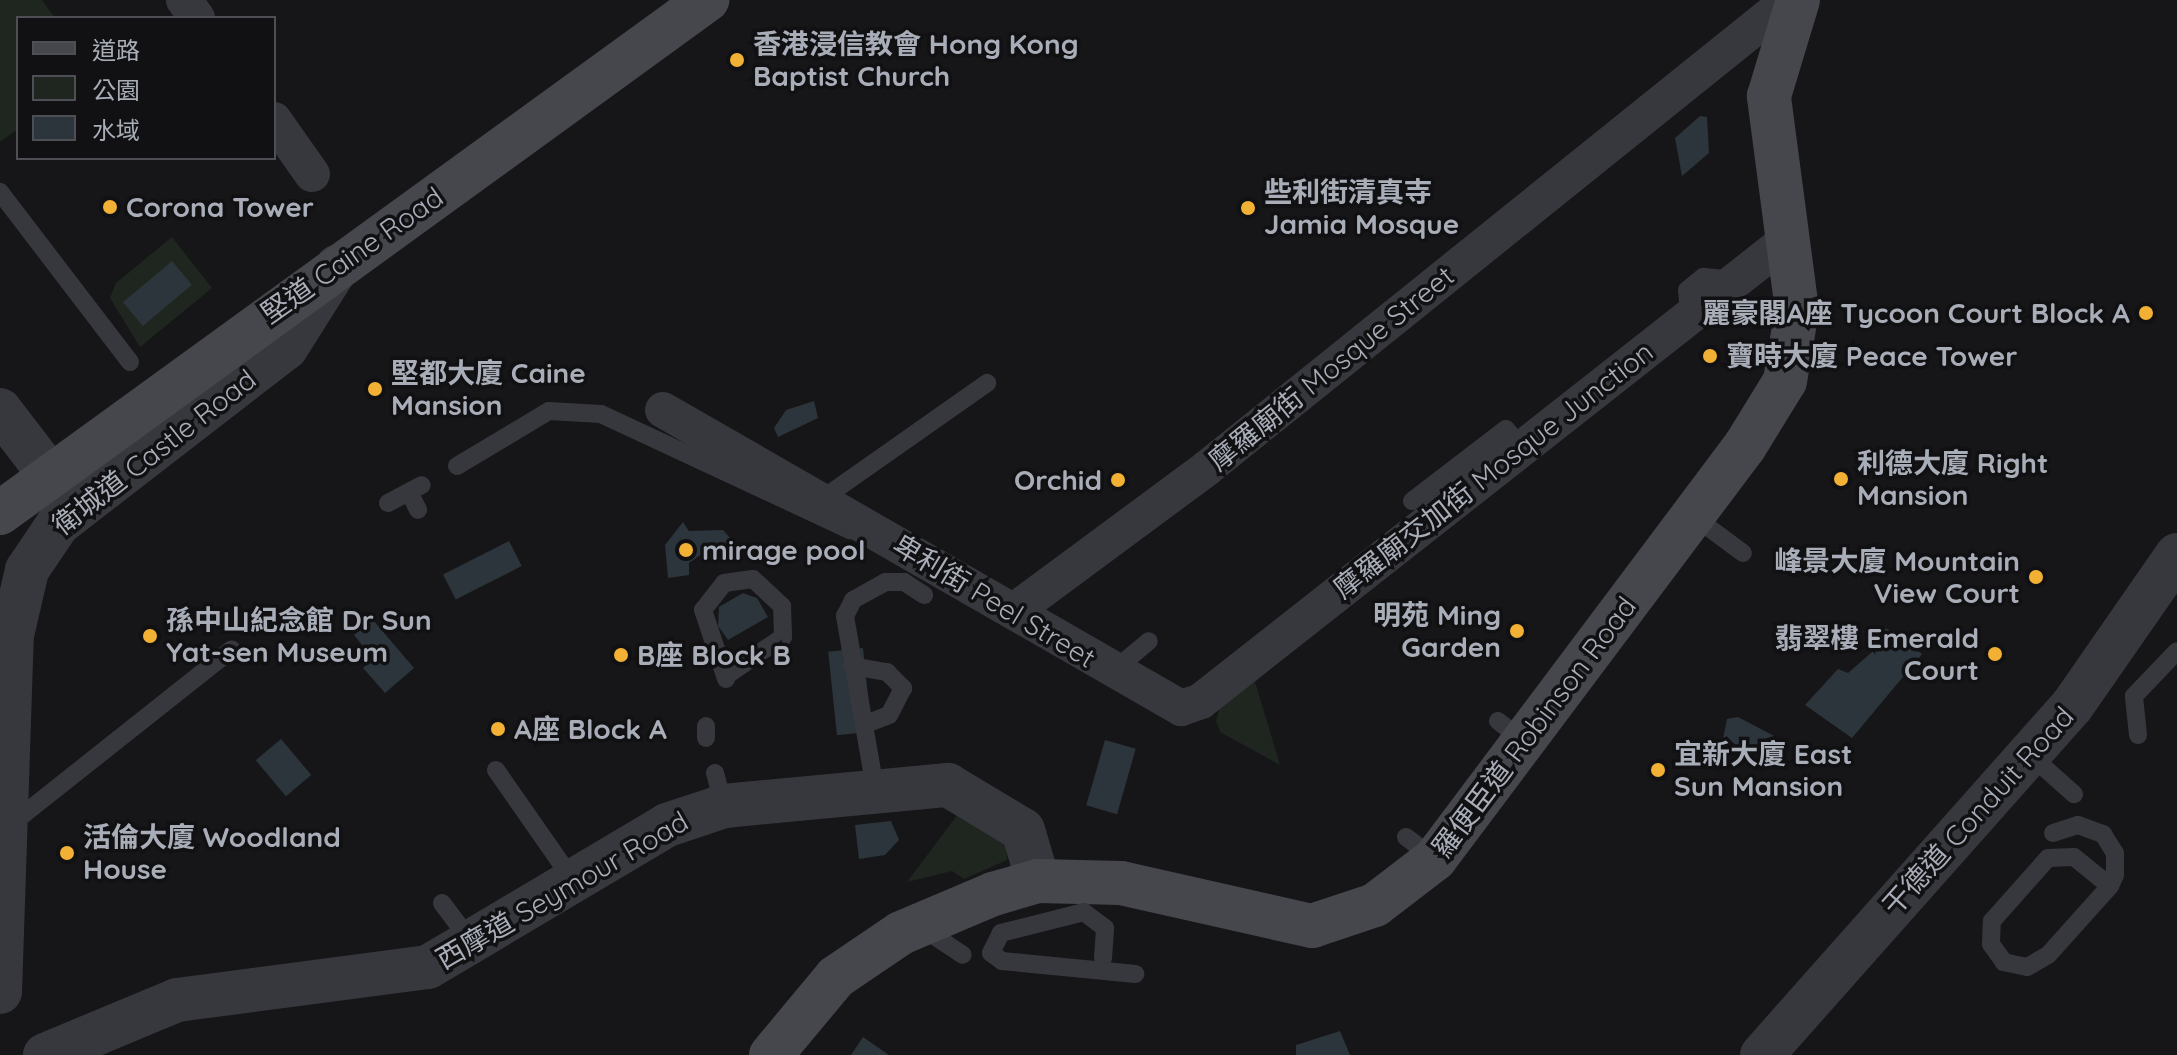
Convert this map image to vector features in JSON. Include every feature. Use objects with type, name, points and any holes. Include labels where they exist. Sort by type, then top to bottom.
[{"type":"main road","name":"堅道 Caine Road","points":[[0,513],[707,0]]},
{"type":"main road","name":"羅便臣道 Robinson Road","points":[[771,1055],[836,977],[919,926],[1038,881],[1121,883],[1312,926],[1375,905],[1511,732],[1693,516],[1785,381],[1797,310],[1769,96],[1798,0]]},
{"type":"street","name":"摩羅廟街 Mosque Street","points":[[1018,608],[1514,233],[1789,0]]},
{"type":"street","points":[[276,123],[312,174]]},
{"type":"street","name":"摩羅廟交加街 Mosque Junction","points":[[1201,701],[1787,240]]},
{"type":"street","name":"衛城道 Castle Road","points":[[0,992],[12,635],[32,558],[58,524],[286,348],[337,267]]},
{"type":"street","points":[[0,410],[52,478]]},
{"type":"street","name":"卑利街 Peel Street","points":[[663,410],[762,458],[822,499],[1018,608],[1112,672],[1169,706],[1201,701]]},
{"type":"street","name":"干德道 Conduit Road","points":[[1762,1055],[2030,755],[2112,655],[2177,555]]},
{"type":"street","name":"西摩道 Seymour Road","points":[[45,1055],[177,1000],[385,977],[473,945],[720,789],[875,788],[933,782],[971,795],[1023,830],[1038,881]]},
{"type":"lane","points":[[0,192],[130,362]]},
{"type":"lane","points":[[822,499],[987,383]]},
{"type":"lane","points":[[482,475],[465,462],[549,411],[601,414],[825,524],[877,529]]},
{"type":"lane","points":[[1412,501],[1506,429],[1522,449]]},
{"type":"lane","points":[[388,503],[415,489],[418,510]]},
{"type":"lane","points":[[1693,516],[1743,553]]},
{"type":"lane","points":[[687,615],[704,628],[728,676],[775,646],[786,620],[768,586],[753,579],[724,583],[702,592],[704,628]]},
{"type":"lane","points":[[875,788],[845,616],[853,600],[894,581],[924,595]]},
{"type":"lane","points":[[1112,672],[1149,641]]},
{"type":"lane","points":[[4,814],[24,814],[232,649]]},
{"type":"lane","points":[[2138,735],[2134,696],[2177,651]]},
{"type":"lane","points":[[852,666],[887,672],[903,688],[889,715],[865,724]]},
{"type":"lane","points":[[2030,755],[2074,794]]},
{"type":"lane","points":[[496,770],[574,882]]},
{"type":"lane","points":[[2053,833],[2078,825],[2103,834],[2116,864],[2110,886],[2038,963],[2015,966],[1996,954],[1992,921],[2048,858],[2074,857],[2110,886]]},
{"type":"lane","points":[[442,903],[473,945]]},
{"type":"lane","points":[[1103,958],[1105,928],[1084,912],[1001,933],[991,953],[1002,961],[1135,974]]},
{"type":"lane","points":[[919,926],[963,955]]},
{"type":"green space","points":[[0,0],[42,0],[54,16],[16,16],[16,130],[0,142]]},
{"type":"green space","points":[[172,237],[212,288],[140,347],[110,298],[116,283]]},
{"type":"green space","points":[[1253,675],[1280,765],[1220,732],[1216,721],[1223,696]]},
{"type":"green space","points":[[961,810],[1007,844],[1007,860],[964,879],[952,871],[907,882]]},
{"type":"water","points":[[1700,116],[1707,117],[1709,153],[1682,176],[1675,138]]},
{"type":"water","points":[[172,261],[192,285],[143,326],[123,302]]},
{"type":"water","points":[[814,401],[818,418],[778,437],[774,428],[786,410]]},
{"type":"water","name":"mirage pool","points":[[683,522],[689,531],[723,530],[738,547],[709,549],[689,563],[689,575],[668,578],[665,545]]},
{"type":"water","points":[[509,541],[522,566],[456,600],[443,575]]},
{"type":"water","points":[[743,593],[757,598],[768,617],[728,640],[718,626],[719,607]]},
{"type":"water","points":[[373,620],[414,668],[385,693],[363,668],[373,659],[354,635]]},
{"type":"water","points":[[1886,628],[1922,654],[1852,738],[1805,705],[1838,669],[1848,673],[1872,652]]},
{"type":"water","points":[[863,648],[872,732],[837,735],[828,652]]},
{"type":"water","points":[[1738,717],[1774,736],[1767,759],[1723,739],[1727,719]]},
{"type":"water","points":[[281,739],[311,775],[286,796],[256,760]]},
{"type":"water","points":[[1105,740],[1136,749],[1117,814],[1086,805]]},
{"type":"water","points":[[891,821],[899,840],[885,855],[859,859],[855,825]]},
{"type":"water","points":[[1340,1031],[1350,1055],[1296,1055],[1296,1045]]},
{"type":"water","points":[[863,1037],[889,1055],[851,1055]]},
{"type":"place","name":"香港浸信教會 Hong Kong Baptist Church","points":[[737,60]]},
{"type":"place","name":"Corona Tower","points":[[110,207]]},
{"type":"place","name":"些利街清真寺 Jamia Mosque","points":[[1248,208]]},
{"type":"place","name":"麗豪閣A座 Tycoon Court Block A","points":[[2146,313]]},
{"type":"place","name":"寶時大廈 Peace Tower","points":[[1710,356]]},
{"type":"place","name":"堅都大廈 Caine Mansion","points":[[375,389]]},
{"type":"place","name":"利德大廈 Right Mansion","points":[[1841,479]]},
{"type":"place","name":"Orchid","points":[[1118,480]]},
{"type":"place","name":"mirage pool","points":[[686,550]]},
{"type":"place","name":"峰景大廈 Mountain View Court","points":[[2036,577]]},
{"type":"place","name":"明苑 Ming Garden","points":[[1517,631]]},
{"type":"place","name":"孫中山紀念館 Dr Sun Yat-sen Museum","points":[[150,636]]},
{"type":"place","name":"翡翠樓 Emerald Court","points":[[1995,654]]},
{"type":"place","name":"B座 Block B","points":[[621,655]]},
{"type":"place","name":"A座 Block A","points":[[498,729]]},
{"type":"place","name":"宜新大廈 East Sun Mansion","points":[[1658,770]]},
{"type":"place","name":"活倫大廈 Woodland House","points":[[67,853]]}]
